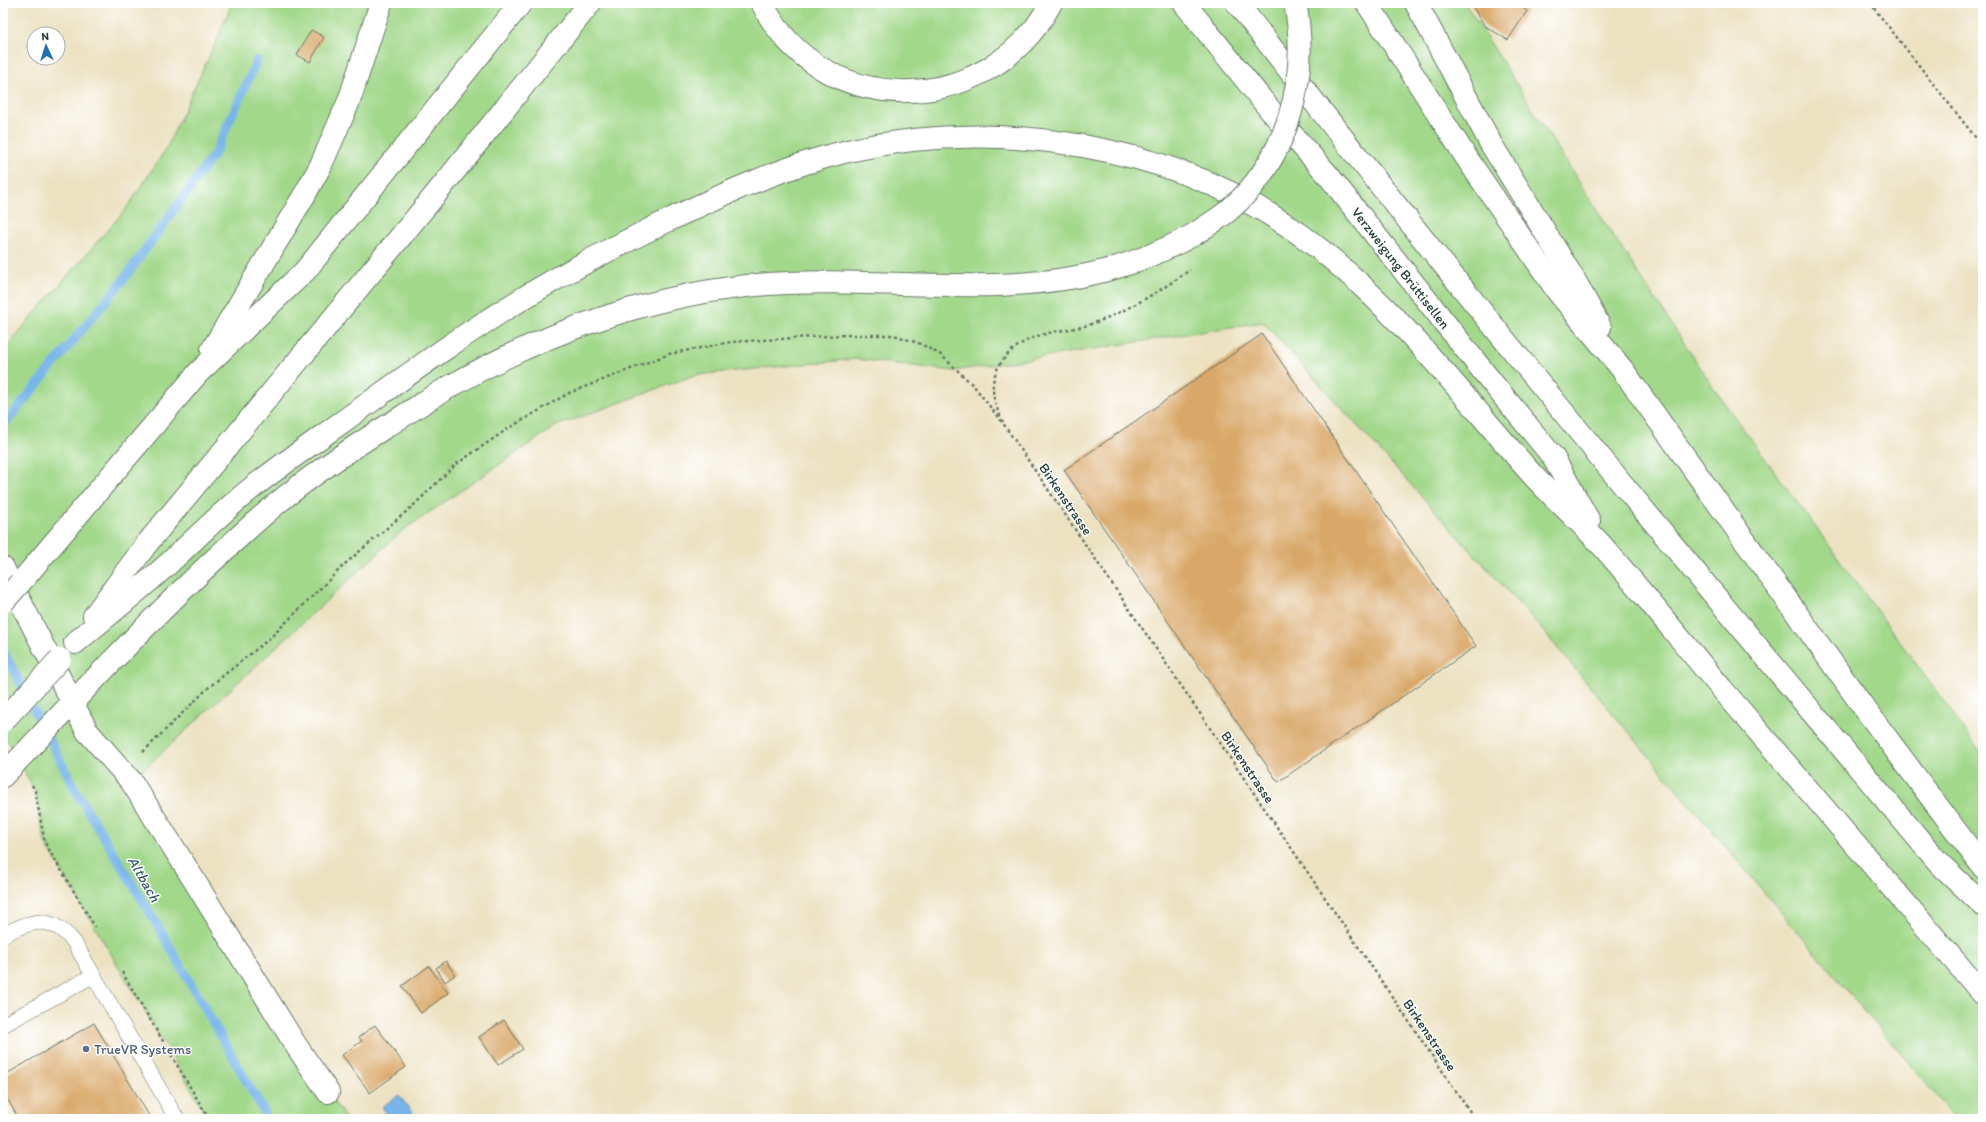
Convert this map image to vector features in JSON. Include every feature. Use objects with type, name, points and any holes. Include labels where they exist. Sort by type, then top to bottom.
[{"type":"main road","points":[[198,373],[306,194],[321,165],[352,94],[381,3]]},
{"type":"main road","points":[[3,602],[198,373],[305,271],[521,3]]},
{"type":"main road","points":[[3,721],[74,643],[145,546],[440,189],[590,3]]},
{"type":"main road","points":[[762,3],[779,30],[806,57],[820,66],[837,76],[861,85],[887,91],[909,91],[948,86],[974,76],[997,64],[1029,35],[1051,3]]},
{"type":"main road","name":"Verzweigung Brüttisellen","points":[[1184,3],[1271,111],[1328,175],[1486,375],[1553,457],[1602,545]]},
{"type":"main road","points":[[1237,3],[1443,265],[1647,516],[1939,863],[1983,905]]},
{"type":"main road","points":[[3,776],[103,670],[200,572],[278,503],[351,449],[451,385],[526,348],[560,334],[617,314],[714,291],[769,284],[805,282],[968,284],[1055,279],[1086,275],[1127,264],[1172,246],[1193,235],[1228,211],[1242,197],[1263,172],[1280,141],[1293,107],[1299,73],[1300,38],[1295,3]]},
{"type":"main road","points":[[1367,3],[1463,152],[1558,292],[1622,369],[1853,693],[1983,867]]},
{"type":"main road","points":[[1416,3],[1473,114],[1543,231],[1575,281],[1622,369]]},
{"type":"main road","points":[[74,643],[163,569],[248,491],[433,357],[480,325],[560,277],[682,214],[776,173],[847,151],[892,143],[935,138],[978,136],[1063,142],[1138,159],[1186,174],[1224,190],[1270,214],[1300,234],[1335,261],[1395,318],[1479,411],[1533,475],[1602,545],[1807,789],[1983,994]]},
{"type":"main road","points":[[3,568],[87,730],[123,772],[184,864],[295,1044],[328,1092]]},
{"type":"lane","points":[[3,935],[30,923],[48,922],[64,930],[74,942],[94,975],[177,1119]]},
{"type":"lane","points":[[3,1025],[94,975]]},
{"type":"path","points":[[1870,3],[1983,147]]},
{"type":"path","points":[[1005,426],[996,408],[992,390],[995,375],[1002,359],[1013,350],[1037,336],[1091,324],[1115,313],[1149,296],[1192,268]]},
{"type":"path","points":[[123,772],[209,687],[269,639],[346,563],[414,505],[455,465],[509,428],[569,393],[669,354],[731,342],[844,335],[894,335],[921,344],[941,355],[974,386],[1005,426]]},
{"type":"path","name":"Birkenstrasse","points":[[1005,426],[1475,1119]]},
{"type":"path","points":[[45,843],[97,930]]},
{"type":"path","points":[[121,971],[209,1119]]},
{"type":"green space","points":[[232,3],[1465,3],[1605,223],[1717,393],[1983,755],[1983,1119],[1956,1119],[1532,618],[1263,322],[954,371],[856,359],[695,375],[556,426],[402,531],[131,781],[295,1044],[346,1119],[209,1119],[45,843],[35,791],[3,732],[3,350],[126,209],[166,149],[219,35]]},
{"type":"water","points":[[399,1095],[417,1119],[391,1119],[382,1107]]},
{"type":"building","points":[[1470,3],[1516,3],[1527,11],[1508,40],[1485,26]]},
{"type":"building","points":[[311,30],[324,37],[310,62],[297,55]]},
{"type":"building","points":[[1262,334],[1476,646],[1278,782],[1064,470]]},
{"type":"building","points":[[446,961],[455,975],[445,982],[436,968]]},
{"type":"building","points":[[429,966],[448,993],[421,1013],[402,986]]},
{"type":"building","points":[[504,1020],[523,1049],[498,1065],[479,1037]]},
{"type":"building","points":[[94,1023],[151,1119],[19,1119],[3,1092],[3,1076]]},
{"type":"building","points":[[375,1025],[406,1067],[370,1093],[342,1055],[362,1041],[359,1037]]},
{"type":"waterway","points":[[3,426],[124,279],[215,153],[257,60]]},
{"type":"waterway","name":"Altbach","points":[[3,650],[77,793],[159,928],[268,1119]]},
{"type":"place","name":"TrueVR Systems","points":[[86,1049]]}]
